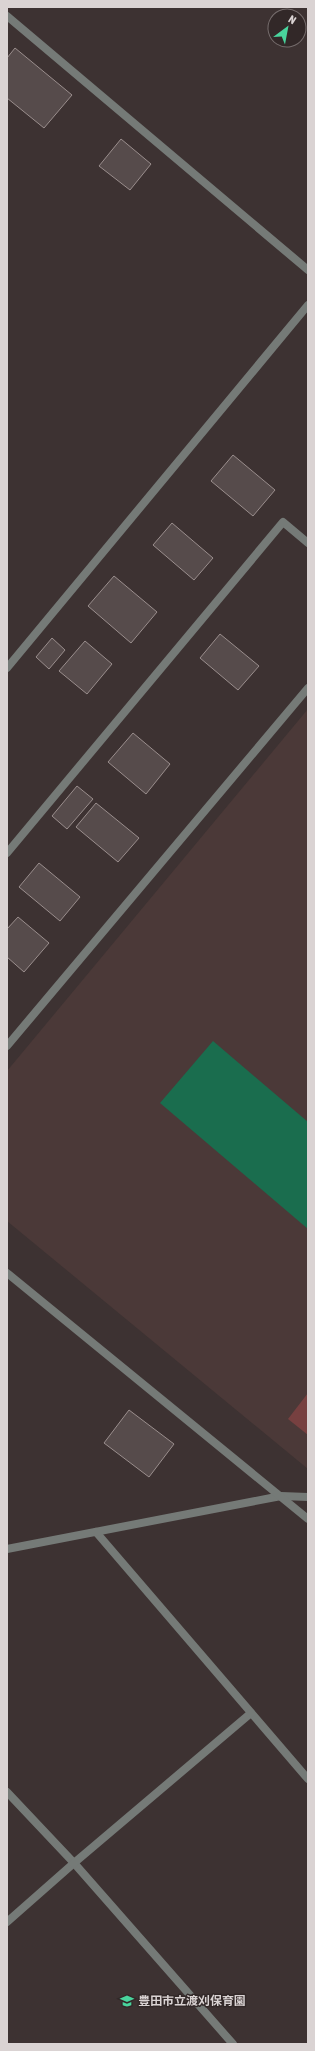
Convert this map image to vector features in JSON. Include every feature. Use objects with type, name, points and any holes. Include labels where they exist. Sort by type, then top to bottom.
[{"type":"street","points":[[7,16],[308,270]]},
{"type":"street","points":[[7,668],[308,305]]},
{"type":"street","points":[[7,853],[283,522],[308,543]]},
{"type":"street","points":[[7,1046],[308,688]]},
{"type":"street","points":[[7,1273],[308,1519]]},
{"type":"street","points":[[7,1549],[281,1496],[308,1497]]},
{"type":"street","points":[[96,1532],[308,1779]]},
{"type":"street","points":[[7,1922],[74,1863],[251,1713]]},
{"type":"street","points":[[7,1792],[74,1863],[233,2044]]},
{"type":"shaded area","points":[[308,709],[308,1469],[7,1221],[7,1071]]},
{"type":"shaded area","points":[[213,1041],[308,1122],[308,1229],[160,1103]]},
{"type":"shaded area","points":[[308,1393],[308,1435],[288,1419]]},
{"type":"building","points":[[15,48],[72,95],[44,128],[7,98],[7,58]]},
{"type":"building","points":[[121,139],[151,164],[130,190],[99,166]]},
{"type":"building","points":[[233,455],[275,490],[253,516],[211,481]]},
{"type":"building","points":[[172,523],[213,558],[194,580],[153,545]]},
{"type":"building","points":[[114,576],[157,612],[131,643],[88,606]]},
{"type":"building","points":[[220,634],[259,666],[238,690],[200,658]]},
{"type":"building","points":[[52,638],[65,650],[49,669],[36,657]]},
{"type":"building","points":[[85,641],[112,664],[87,694],[59,671]]},
{"type":"building","points":[[133,733],[170,764],[146,794],[108,762]]},
{"type":"building","points":[[77,786],[93,799],[67,829],[52,816]]},
{"type":"building","points":[[96,803],[139,838],[118,862],[76,827]]},
{"type":"building","points":[[39,863],[80,897],[60,921],[19,887]]},
{"type":"building","points":[[18,917],[49,943],[24,972],[7,957],[7,929]]},
{"type":"building","points":[[129,1410],[174,1444],[149,1477],[104,1443]]},
{"type":"place","name":"豊田市立渡刈保育園","points":[[127,2001]]}]
